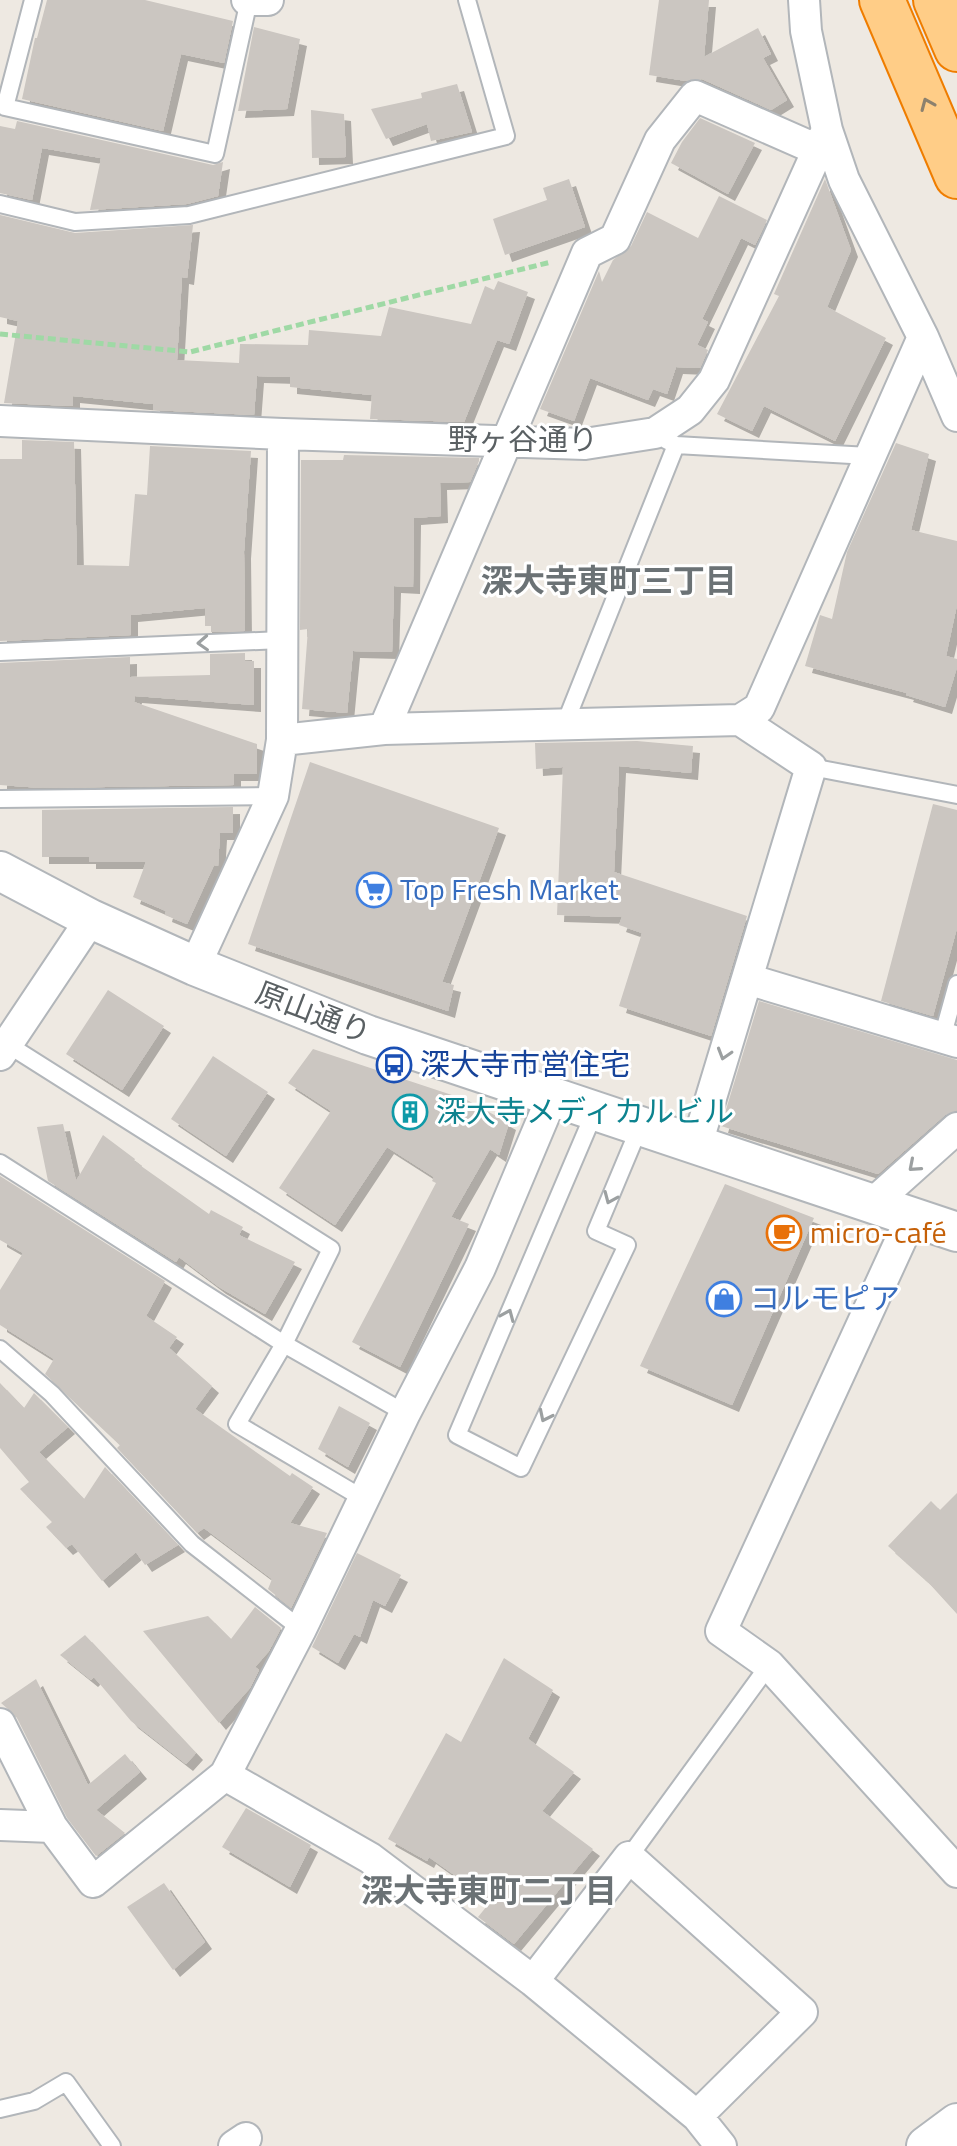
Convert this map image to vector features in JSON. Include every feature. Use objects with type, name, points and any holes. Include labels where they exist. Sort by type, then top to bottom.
[{"type":"highway","points":[[889,16],[957,176]]},
{"type":"street","points":[[248,0],[268,0]]},
{"type":"street","points":[[804,0],[822,140],[923,337],[957,416]]},
{"type":"street","points":[[384,729],[587,253],[615,239],[660,140],[695,96],[822,140]]},
{"type":"street","name":"野ヶ谷通り","points":[[0,421],[507,442],[585,444],[665,439],[714,380],[822,140]]},
{"type":"street","points":[[282,740],[384,729],[740,720],[759,708],[923,337]]},
{"type":"street","points":[[195,966],[273,796],[282,740],[283,434]]},
{"type":"street","points":[[697,1144],[811,767],[740,720]]},
{"type":"street","name":"原山通り","points":[[0,871],[91,919],[195,966],[368,1035],[957,1232]]},
{"type":"street","points":[[4,1050],[91,919]]},
{"type":"street","points":[[747,979],[950,1040]]},
{"type":"street","points":[[0,1724],[52,1827],[93,1882],[225,1775],[480,1268],[552,1097]]},
{"type":"street","points":[[871,1205],[957,1128]]},
{"type":"street","points":[[911,1218],[721,1631],[769,1665],[957,1872]]},
{"type":"street","points":[[225,1775],[370,1858],[533,1981],[697,2116],[721,2146]]},
{"type":"street","points":[[0,1825],[52,1827]]},
{"type":"street","points":[[533,1981],[629,1857],[802,2012],[697,2116]]},
{"type":"street","points":[[926,2146],[957,2123]]},
{"type":"lane","points":[[33,0],[5,107],[215,154],[248,0]]},
{"type":"lane","points":[[0,204],[75,222],[189,215],[506,136],[467,0]]},
{"type":"lane","points":[[564,726],[665,439],[869,456]]},
{"type":"lane","points":[[0,652],[281,640]]},
{"type":"lane","points":[[811,767],[957,795]]},
{"type":"lane","points":[[0,799],[273,796]]},
{"type":"lane","points":[[950,1040],[957,984]]},
{"type":"lane","points":[[4,1050],[331,1249],[284,1344],[237,1424],[364,1499]]},
{"type":"lane","points":[[595,1111],[457,1435],[521,1468],[627,1245],[596,1231],[640,1126]]},
{"type":"lane","points":[[0,1163],[284,1344],[405,1413]]},
{"type":"lane","points":[[0,1349],[52,1394],[192,1544],[301,1629]]},
{"type":"lane","points":[[629,1857],[769,1665]]},
{"type":"lane","points":[[0,2109],[34,2101],[66,2082],[112,2146]]},
{"type":"path","points":[[0,334],[190,352],[587,253]]},
{"type":"building","points":[[47,0],[145,0],[233,21],[224,63],[181,54],[163,131],[22,99]]},
{"type":"building","points":[[659,0],[709,0],[704,57],[758,28],[771,54],[763,58],[787,100],[771,110],[702,79],[686,81],[649,75]]},
{"type":"building","points":[[254,27],[300,39],[287,109],[238,111]]},
{"type":"building","points":[[457,84],[472,132],[431,141],[427,124],[386,139],[371,109],[422,98],[421,93]]},
{"type":"building","points":[[311,110],[344,114],[346,157],[312,158]]},
{"type":"building","points":[[700,118],[755,143],[728,194],[671,163]]},
{"type":"building","points":[[17,121],[213,165],[223,162],[218,196],[187,204],[90,210],[101,158],[42,148],[32,200],[0,193],[0,126],[15,129]]},
{"type":"building","points":[[569,179],[585,227],[505,255],[493,219],[547,200],[543,188]]},
{"type":"building","points":[[825,179],[851,250],[827,307],[886,338],[835,441],[764,406],[752,431],[717,414],[779,296],[774,294]]},
{"type":"building","points":[[719,196],[767,220],[755,245],[741,238],[702,319],[708,322],[697,345],[708,350],[700,368],[676,367],[667,394],[653,389],[648,400],[590,378],[574,421],[540,409],[599,271],[602,282],[613,260],[631,246],[647,212],[698,238]]},
{"type":"building","points":[[0,215],[75,233],[193,225],[187,278],[182,277],[177,360],[239,363],[240,344],[308,345],[309,330],[381,336],[389,307],[471,324],[485,286],[494,290],[498,281],[528,292],[509,344],[497,340],[464,422],[370,419],[372,395],[290,387],[290,377],[257,376],[254,415],[153,410],[153,404],[73,396],[73,406],[4,403],[18,321],[0,317]]},
{"type":"building","points":[[22,440],[74,442],[77,565],[129,566],[135,494],[147,495],[150,446],[251,451],[244,552],[245,631],[211,632],[211,626],[205,626],[205,608],[131,615],[131,635],[0,641],[0,459],[22,459]]},
{"type":"building","points":[[896,443],[929,454],[911,530],[957,541],[957,605],[946,656],[957,659],[957,667],[945,707],[907,693],[805,666],[820,615],[832,619],[847,552]]},
{"type":"building","points":[[344,455],[479,458],[470,482],[440,483],[441,516],[414,518],[413,587],[394,586],[392,652],[353,651],[347,713],[302,709],[308,629],[300,630],[301,460],[343,460]]},
{"type":"building","points":[[245,653],[245,661],[254,661],[254,705],[135,696],[134,702],[257,744],[257,774],[234,774],[234,785],[42,788],[0,785],[0,663],[130,657],[130,677],[210,675],[210,654]]},
{"type":"building","points":[[637,741],[693,746],[691,773],[619,766],[614,872],[747,916],[711,1036],[619,1006],[642,933],[619,925],[622,917],[557,915],[563,767],[536,769],[535,743]]},
{"type":"building","points":[[310,762],[499,828],[442,982],[454,985],[448,1011],[248,944]]},
{"type":"building","points":[[933,804],[957,810],[957,928],[933,1016],[881,1001]]},
{"type":"building","points":[[233,807],[233,833],[220,833],[218,866],[214,865],[187,924],[133,897],[146,862],[89,862],[89,857],[42,857],[42,810]]},
{"type":"building","points":[[108,990],[164,1026],[122,1090],[66,1054]]},
{"type":"building","points":[[759,1001],[957,1060],[957,1110],[945,1115],[878,1174],[721,1126]]},
{"type":"building","points":[[313,1049],[467,1100],[509,1123],[499,1155],[490,1149],[451,1217],[469,1224],[400,1367],[352,1342],[436,1183],[432,1181],[434,1177],[387,1147],[335,1225],[279,1188],[331,1111],[288,1083]]},
{"type":"building","points":[[213,1056],[268,1092],[226,1156],[171,1119]]},
{"type":"building","points":[[63,1124],[76,1181],[103,1135],[209,1214],[211,1210],[243,1227],[239,1235],[295,1262],[265,1314],[219,1287],[179,1257],[176,1262],[48,1181],[37,1127]]},
{"type":"building","points":[[0,1176],[165,1281],[146,1316],[177,1337],[169,1348],[212,1386],[195,1409],[290,1476],[292,1473],[313,1487],[290,1523],[327,1533],[291,1608],[268,1589],[272,1579],[204,1528],[197,1533],[117,1448],[120,1445],[45,1374],[54,1359],[0,1325],[0,1290],[23,1253],[0,1240]]},
{"type":"building","points":[[725,1184],[814,1218],[732,1405],[640,1366]]},
{"type":"building","points":[[0,1383],[24,1408],[34,1393],[68,1427],[39,1452],[84,1499],[105,1467],[178,1545],[145,1565],[136,1552],[102,1581],[72,1544],[66,1548],[46,1527],[52,1522],[20,1489],[29,1482],[0,1448]]},
{"type":"building","points":[[339,1406],[370,1423],[348,1467],[318,1449]]},
{"type":"building","points":[[957,1493],[957,1614],[927,1581],[888,1546],[931,1501],[940,1510]]},
{"type":"building","points":[[357,1553],[401,1575],[385,1606],[373,1600],[360,1637],[354,1634],[338,1663],[312,1647]]},
{"type":"building","points":[[255,1607],[281,1628],[269,1651],[255,1667],[259,1670],[250,1688],[219,1723],[143,1631],[208,1616],[231,1639]]},
{"type":"building","points":[[85,1635],[196,1753],[186,1764],[131,1721],[94,1677],[91,1680],[60,1655]]},
{"type":"building","points":[[504,1658],[553,1690],[528,1739],[574,1772],[542,1811],[593,1849],[514,1944],[478,1917],[491,1901],[429,1857],[427,1861],[388,1839],[446,1733],[461,1742]]},
{"type":"building","points":[[36,1679],[88,1785],[125,1754],[140,1772],[96,1810],[125,1833],[96,1856],[67,1818],[16,1716],[1,1703]]},
{"type":"building","points":[[246,1808],[311,1845],[290,1887],[222,1847]]},
{"type":"building","points":[[164,1883],[205,1942],[173,1970],[127,1907]]},
{"type":"place","name":"Top Fresh Market","points":[[374,890]]},
{"type":"place","name":"深大寺市営住宅","points":[[394,1065]]},
{"type":"place","name":"深大寺メディカルビル","points":[[410,1112]]},
{"type":"place","name":"micro-café","points":[[784,1233]]},
{"type":"place","name":"コルモピア","points":[[724,1299]]},
{"type":"district","name":"深大寺東町三丁目","points":[[609,581]]},
{"type":"district","name":"深大寺東町二丁目","points":[[489,1891]]}]
